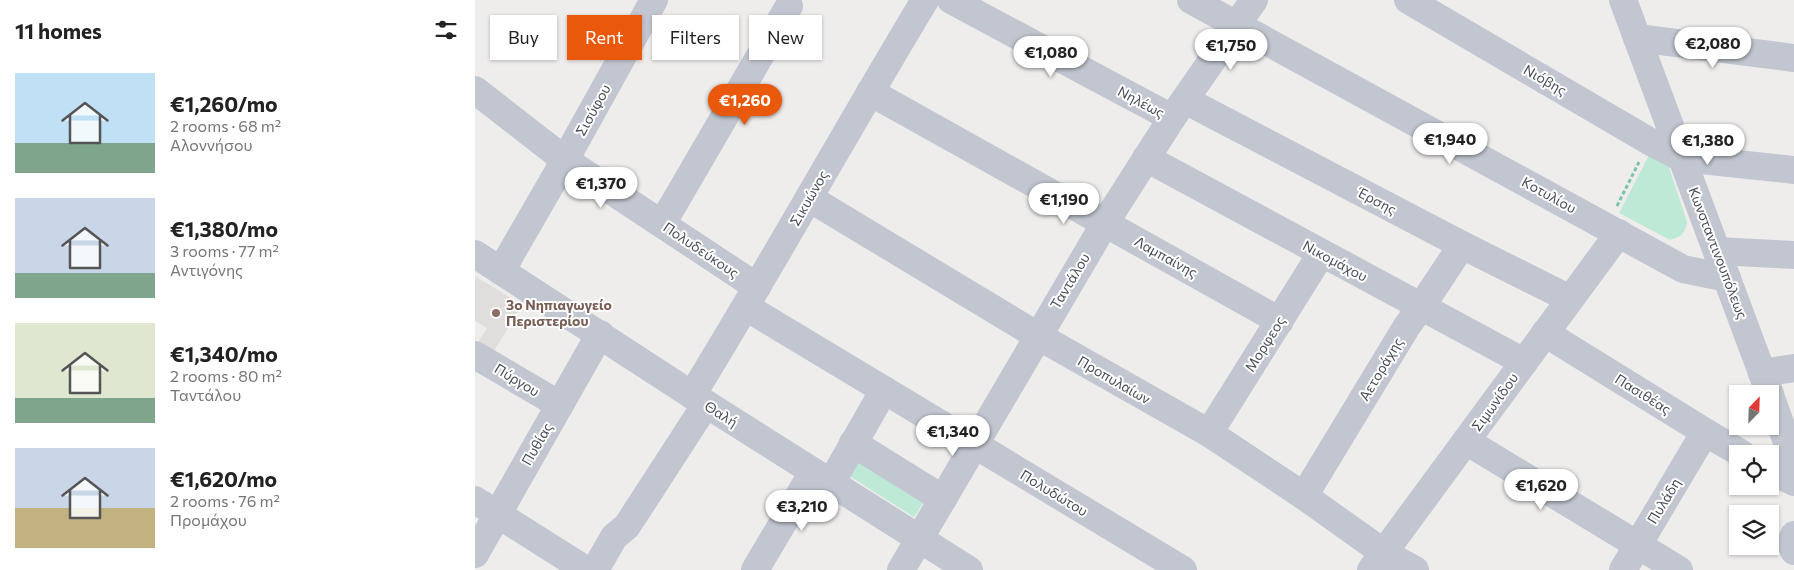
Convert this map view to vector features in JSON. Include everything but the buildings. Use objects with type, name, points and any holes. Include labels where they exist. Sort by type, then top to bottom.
[{"type":"street","name":"Σισύφου","points":[[501,271],[654,0]]},
{"type":"street","name":"Σικυώνος","points":[[595,570],[614,537],[627,526],[699,399],[751,297],[869,92],[925,0]]},
{"type":"street","name":"Νηλέως","points":[[951,0],[1178,109]]},
{"type":"street","name":"Κοτυλίου","points":[[1191,0],[1683,269],[1727,278]]},
{"type":"street","name":"Ταντάλου","points":[[901,570],[1105,223],[1178,109],[1254,0]]},
{"type":"street","name":"Νιόβης","points":[[1408,0],[1649,141],[1682,158]]},
{"type":"street","name":"Κωνσταντινουπόλεως","points":[[1623,0],[1766,385]]},
{"type":"street","points":[[662,224],[789,6]]},
{"type":"street","points":[[1637,38],[1794,58]]},
{"type":"street","name":"Πολυδεύκους","points":[[475,90],[565,160],[662,224],[751,297]]},
{"type":"street","name":"Λαμπαίνης","points":[[869,92],[1280,321]]},
{"type":"street","name":"Έρσης","points":[[1178,109],[1462,245],[1570,300]]},
{"type":"street","name":"Νικομάχου","points":[[1147,158],[1321,254],[1524,362]]},
{"type":"street","points":[[1682,158],[1794,170]]},
{"type":"street","name":"Προπυλαίων","points":[[809,198],[1038,336],[1209,433],[1304,496],[1378,562],[1415,570]]},
{"type":"street","name":"Σιμωνίδου","points":[[1378,562],[1570,300],[1613,230]]},
{"type":"street","name":"Αετοράχης","points":[[1304,496],[1407,326],[1462,245]]},
{"type":"street","points":[[1717,251],[1794,255]]},
{"type":"street","name":"Θαλή","points":[[475,254],[699,399],[920,538],[964,569]]},
{"type":"street","name":"Μορφεος","points":[[1209,433],[1321,254]]},
{"type":"street","name":"Πολυδώτου","points":[[751,297],[883,390],[1183,570]]},
{"type":"street","name":"Πασιθέας","points":[[1545,333],[1729,446]]},
{"type":"street","name":"Πυθίας","points":[[475,554],[486,507],[560,405],[600,334]]},
{"type":"street","name":"Πύργου","points":[[475,355],[560,405]]},
{"type":"street","points":[[1770,385],[1794,368]]},
{"type":"street","points":[[755,570],[822,477],[853,443],[883,390]]},
{"type":"street","name":"Κωνσταντινουπόλεως","points":[[1779,417],[1792,450]]},
{"type":"street","name":"Πυλάδη","points":[[1623,570],[1705,432]]},
{"type":"street","points":[[1466,441],[1679,570]]},
{"type":"street","points":[[853,443],[943,499]]},
{"type":"street","points":[[1779,474],[1794,482]]},
{"type":"street","points":[[486,507],[587,570]]},
{"type":"street","points":[[1794,535],[1791,542],[1794,551]]},
{"type":"path","points":[[1613,230],[1649,141]]},
{"type":"shaded area","name":"3ο Νηπιαγωγείο Περιστερίου","points":[[475,276],[522,305],[494,351],[478,342],[487,328],[475,321]]},
{"type":"green space","points":[[1649,155],[1668,164],[1687,222],[1682,234],[1677,238],[1670,240],[1619,213]]},
{"type":"green space","points":[[856,451],[928,496],[914,517],[843,472]]},
{"type":"place","name":"3ο Νηπιαγωγείο Περιστερίου","points":[[496,313]]}]
